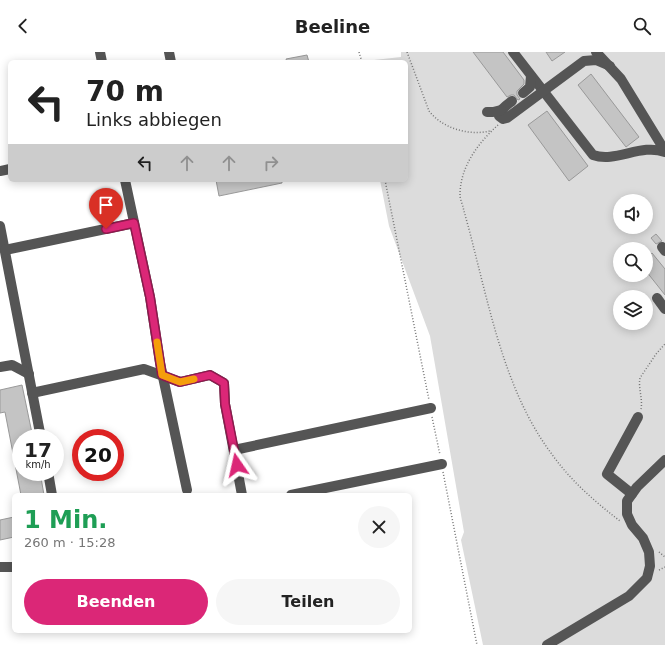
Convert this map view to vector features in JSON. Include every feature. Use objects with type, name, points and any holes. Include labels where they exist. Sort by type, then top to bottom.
[{"type":"lane","points":[[512,52],[593,155],[608,156],[650,149],[665,151]]},
{"type":"lane","points":[[596,52],[621,79],[665,151]]},
{"type":"lane","points":[[500,121],[584,61],[596,60],[610,66]]},
{"type":"lane","points":[[523,93],[530,87],[531,76]]},
{"type":"lane","points":[[500,121],[512,101]]},
{"type":"lane","points":[[487,112],[493,112],[500,121]]},
{"type":"lane","points":[[125,182],[150,297],[162,375],[187,490]]},
{"type":"lane","points":[[5,250],[134,223]]},
{"type":"lane","points":[[0,226],[39,429]]},
{"type":"lane","points":[[657,298],[665,309]]},
{"type":"lane","points":[[12,365],[23,346]]},
{"type":"lane","points":[[0,367],[12,365],[29,374]]},
{"type":"lane","points":[[32,393],[144,369],[180,382],[210,375],[224,383],[225,404],[242,493]]},
{"type":"lane","points":[[234,450],[431,408]]},
{"type":"lane","points":[[632,494],[607,474],[638,417]]},
{"type":"lane","points":[[546,645],[629,596],[647,578],[650,566],[649,552],[643,538],[632,525],[628,514],[627,501],[637,487],[665,460]]},
{"type":"lane","points":[[301,493],[442,464]]},
{"type":"lane","points":[[50,481],[52,493]]},
{"type":"lane","points":[[0,567],[12,567]]},
{"type":"path","points":[[407,52],[429,111],[434,118],[451,127],[471,133],[482,133],[500,121]]},
{"type":"path","points":[[500,121],[476,148],[467,165],[460,196],[488,305],[508,370],[526,411],[538,433],[566,472],[591,498],[608,512]]},
{"type":"path","points":[[638,417],[642,405],[639,382],[640,378],[656,354],[665,344]]},
{"type":"shaded area","points":[[401,52],[665,52],[665,645],[483,645],[461,540],[464,532],[430,336],[389,226],[380,182],[408,182],[408,60],[374,60],[401,57]]},
{"type":"building","points":[[473,52],[503,52],[524,80],[524,84],[517,91],[517,95],[520,99],[518,100],[514,95],[507,97]]},
{"type":"building","points":[[546,52],[565,52],[552,61]]},
{"type":"building","points":[[307,55],[308,60],[286,60]]},
{"type":"building","points":[[591,74],[639,137],[626,147],[578,85]]},
{"type":"building","points":[[547,111],[588,166],[569,181],[528,125]]},
{"type":"building","points":[[216,182],[282,182],[282,183],[219,196]]},
{"type":"building","points":[[656,234],[662,241],[656,244],[651,238]]},
{"type":"building","points":[[653,254],[665,269],[665,295],[653,280]]},
{"type":"building","points":[[22,385],[31,429],[12,429],[12,448],[5,412],[0,413],[0,390]]},
{"type":"building","points":[[18,481],[42,481],[44,493],[21,493]]},
{"type":"building","points":[[12,517],[12,537],[0,540],[0,520]]},
{"type":"slow traffic","points":[[157,342],[162,375],[180,382],[194,379]]},
{"type":"route","points":[[106,229],[134,223],[150,297],[162,375],[180,382],[210,375],[224,383],[225,404],[237,465]]}]
